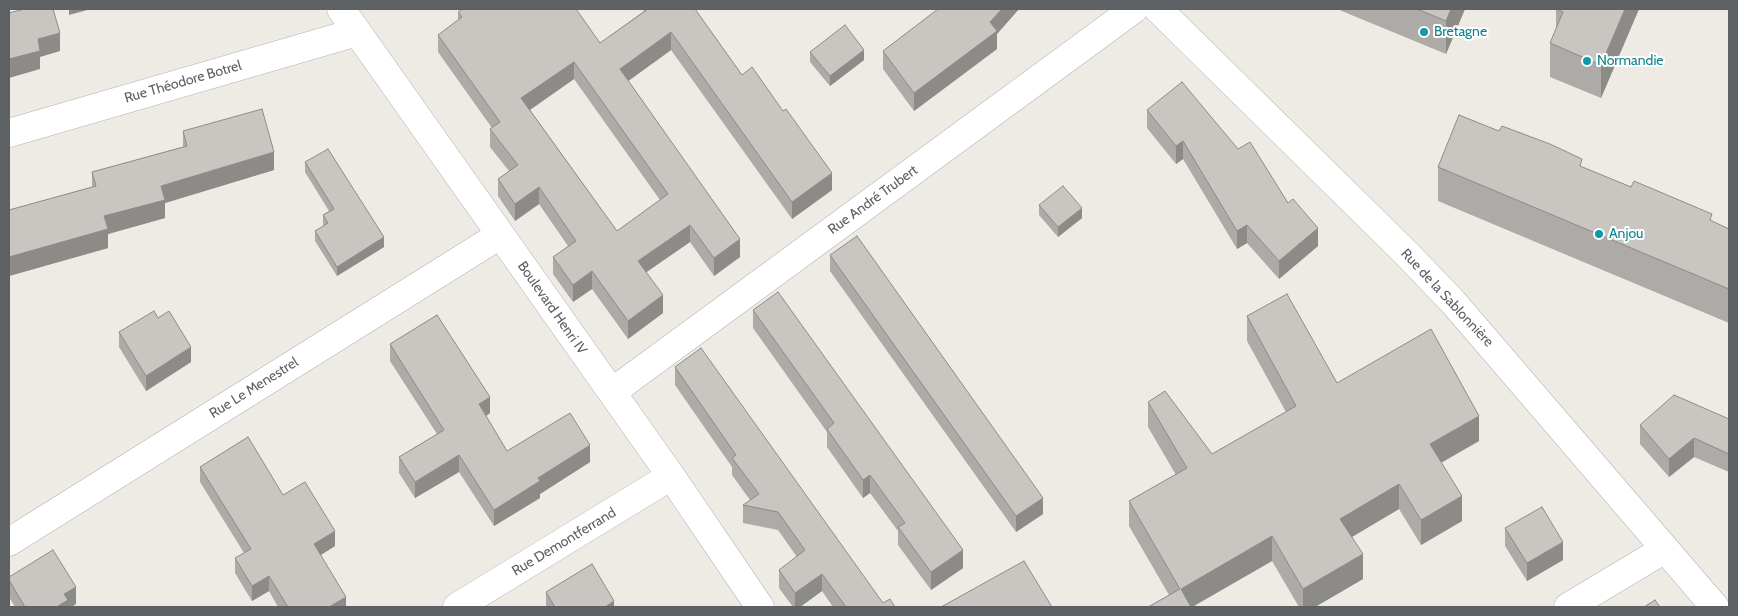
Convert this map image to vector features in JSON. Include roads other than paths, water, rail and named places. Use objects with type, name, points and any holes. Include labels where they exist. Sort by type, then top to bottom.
[{"type":"street","name":"Boulevard Henri IV","points":[[342,9],[671,476],[760,607]]},
{"type":"street","name":"Rue André Trubert","points":[[612,392],[1134,9]]},
{"type":"street","name":"Rue de la Sablonnière","points":[[1158,9],[1406,253],[1453,302],[1715,607]]},
{"type":"street","name":"Rue Théodore Botrel","points":[[9,133],[358,32]]},
{"type":"street","name":"Rue Le Menestrel","points":[[9,542],[500,235]]},
{"type":"street","name":"Rue Demontferrand","points":[[457,607],[671,476]]},
{"type":"street","points":[[1568,607],[1665,549]]},
{"type":"place","name":"Bretagne","points":[[1424,32]]},
{"type":"place","name":"Normandie","points":[[1587,61]]},
{"type":"place","name":"Anjou","points":[[1599,234]]}]
